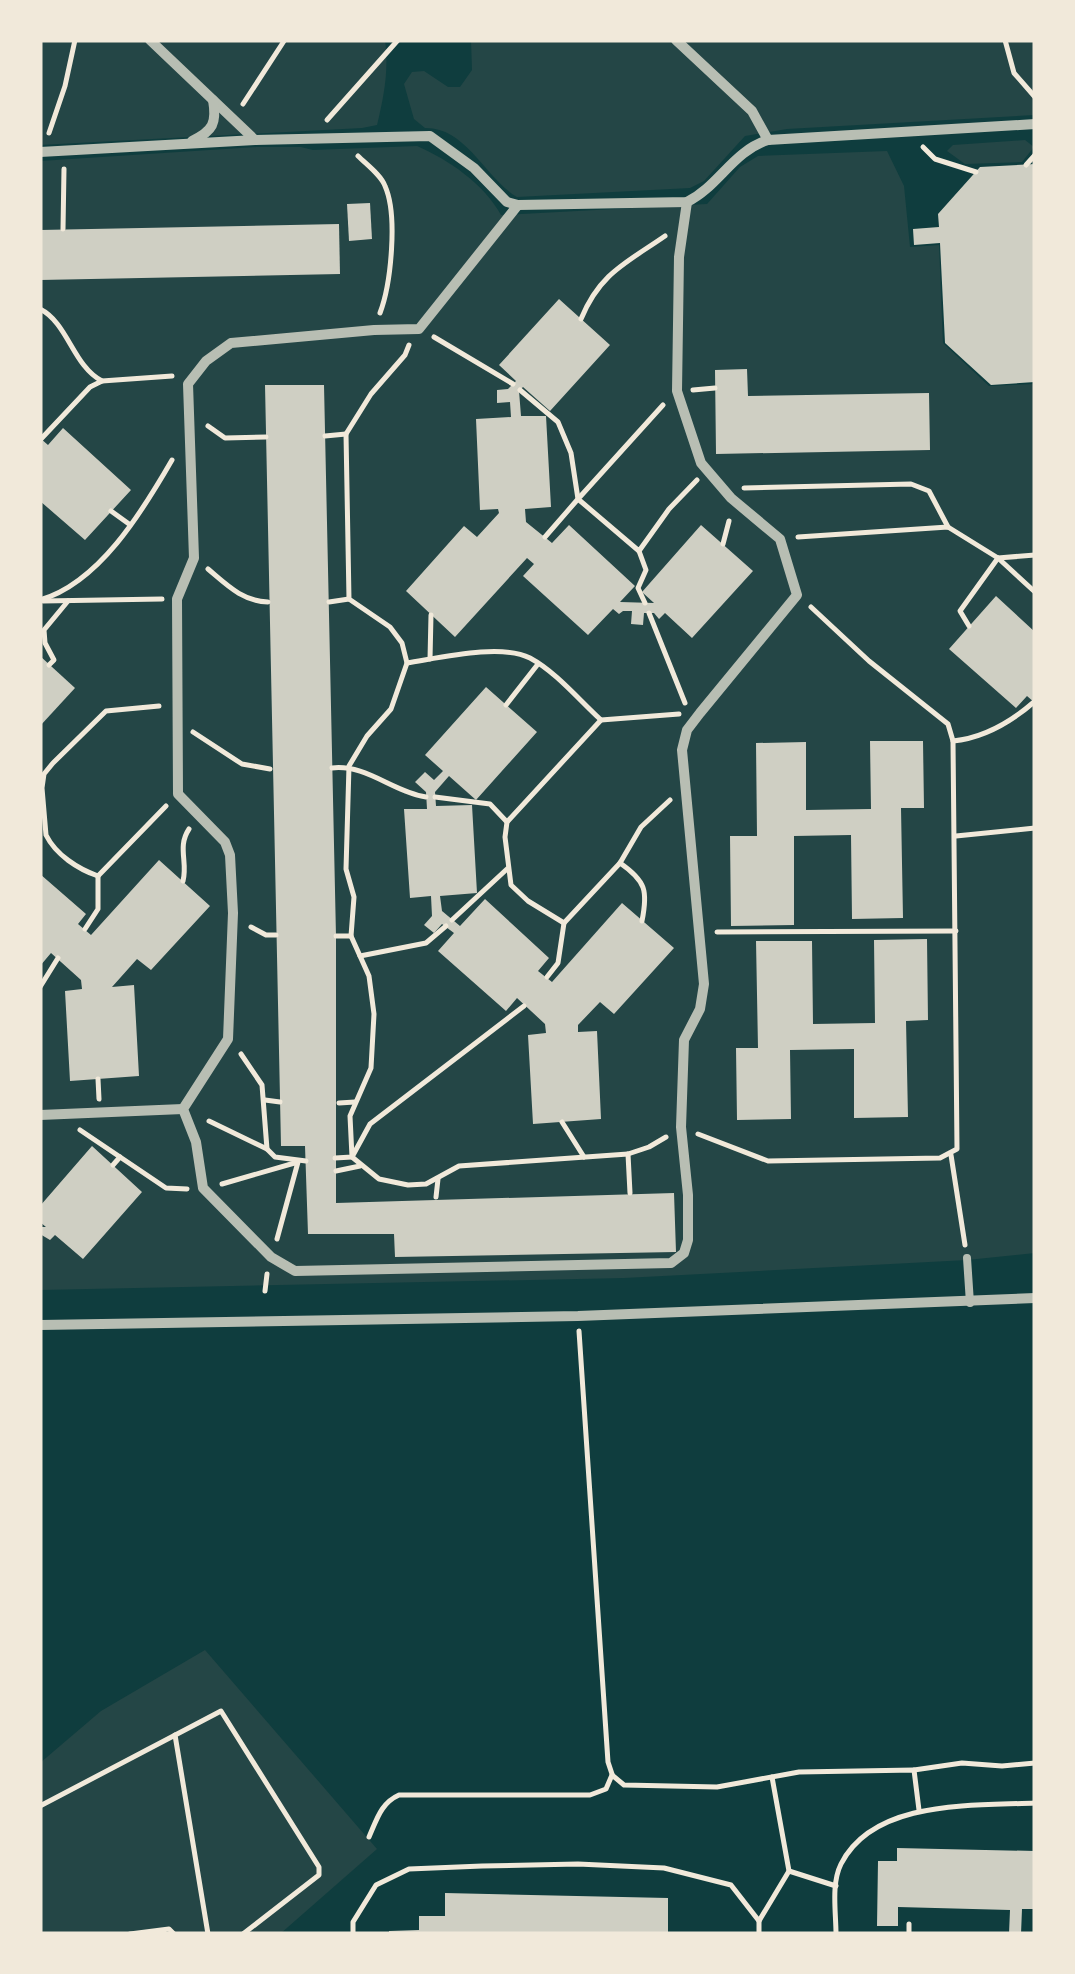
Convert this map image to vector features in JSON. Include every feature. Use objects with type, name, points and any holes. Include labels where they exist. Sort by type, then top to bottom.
[{"type":"street","points":[[150,40],[256,140]]},
{"type":"street","points":[[676,40],[752,112],[768,140]]},
{"type":"street","points":[[185,144],[209,132],[215,124],[212,99]]},
{"type":"street","points":[[40,152],[256,140],[430,136],[451,148],[507,202],[687,202],[703,194],[744,150],[768,140],[1035,124]]},
{"type":"street","points":[[183,1109],[196,1142],[203,1188],[271,1258],[295,1272],[670,1263],[684,1253],[688,1240],[688,1195],[681,1126],[684,1040],[700,1009],[704,984],[682,750],[687,730],[798,595],[780,538],[741,507],[706,471],[693,445],[677,391],[679,256],[687,202]]},
{"type":"street","points":[[183,1109],[228,1039],[232,960],[230,855],[224,842],[178,794],[177,599],[194,558],[188,384],[206,361],[231,343],[420,329],[518,204]]},
{"type":"street","points":[[40,1115],[183,1109]]},
{"type":"street","points":[[40,1325],[558,1316],[1035,1298]]},
{"type":"lane","points":[[967,1258],[970,1302]]},
{"type":"path","points":[[46,139],[56,122],[75,40]]},
{"type":"path","points":[[309,140],[398,40]]},
{"type":"path","points":[[1005,40],[1014,73],[1035,98]]},
{"type":"path","points":[[232,118],[284,41]]},
{"type":"path","points":[[906,131],[935,158],[976,172]]},
{"type":"path","points":[[341,140],[385,184],[392,239],[390,270],[386,297],[374,330]]},
{"type":"path","points":[[63,229],[64,150]]},
{"type":"path","points":[[1026,164],[1035,155]]},
{"type":"path","points":[[581,319],[592,292],[604,280],[684,222]]},
{"type":"path","points":[[40,310],[54,320],[89,374],[102,380]]},
{"type":"path","points":[[349,599],[346,434],[420,329],[512,384]]},
{"type":"path","points":[[41,439],[90,387],[102,380],[161,375],[180,378],[188,384]]},
{"type":"path","points":[[546,537],[677,391],[715,388]]},
{"type":"path","points":[[521,394],[558,422],[571,453],[578,499],[639,550],[646,570],[638,582],[643,602]]},
{"type":"path","points":[[188,415],[226,438],[266,437]]},
{"type":"path","points":[[325,436],[346,434]]},
{"type":"path","points":[[40,601],[66,589],[92,569],[129,524],[174,456]]},
{"type":"path","points":[[639,550],[706,471]]},
{"type":"path","points":[[722,488],[911,484],[929,491],[948,527],[998,558],[1035,592]]},
{"type":"path","points":[[722,544],[724,530],[741,507]]},
{"type":"path","points":[[111,512],[129,524]]},
{"type":"path","points":[[780,538],[948,527]]},
{"type":"path","points":[[970,626],[960,611],[998,558],[1035,555]]},
{"type":"path","points":[[194,558],[237,594],[254,602],[268,602]]},
{"type":"path","points":[[329,602],[349,599],[390,628],[402,643],[407,663],[391,710],[367,736],[349,766],[346,869],[354,897],[351,936],[373,996],[371,1068],[350,1116],[352,1157],[379,1179],[408,1185],[426,1184],[459,1166],[628,1154],[649,1147],[681,1126],[768,1161],[940,1158],[957,1150],[953,741],[948,724],[869,661],[798,595]]},
{"type":"path","points":[[40,601],[177,599]]},
{"type":"path","points":[[49,665],[54,660],[44,643],[44,630],[69,600]]},
{"type":"path","points":[[564,923],[528,901],[511,885],[507,822],[601,720],[689,714],[648,613]]},
{"type":"path","points":[[430,659],[432,615]]},
{"type":"path","points":[[407,663],[504,652],[526,656],[601,720]]},
{"type":"path","points":[[506,705],[538,664]]},
{"type":"path","points":[[953,741],[997,727],[1034,702]]},
{"type":"path","points":[[98,876],[73,863],[43,836],[42,772],[106,710],[177,705]]},
{"type":"path","points":[[178,722],[242,764],[270,769]]},
{"type":"path","points":[[332,768],[349,766],[409,794],[426,797]]},
{"type":"path","points":[[547,977],[558,963],[564,923],[620,864],[641,826],[685,788]]},
{"type":"path","points":[[84,928],[98,908],[98,876],[178,794]]},
{"type":"path","points":[[438,794],[490,804],[507,822]]},
{"type":"path","points":[[183,881],[187,867],[182,840],[199,814]]},
{"type":"path","points":[[956,836],[1035,828]]},
{"type":"path","points":[[620,864],[643,883],[642,922]]},
{"type":"path","points":[[451,918],[507,869]]},
{"type":"path","points":[[360,956],[426,943],[446,926]]},
{"type":"path","points":[[698,932],[956,930]]},
{"type":"path","points":[[336,936],[351,936]]},
{"type":"path","points":[[40,987],[58,958]]},
{"type":"path","points":[[352,1157],[370,1124],[524,1006]]},
{"type":"path","points":[[228,1039],[255,1071],[265,1100],[267,1148]]},
{"type":"path","points":[[265,1100],[280,1102]]},
{"type":"path","points":[[339,1104],[355,1102]]},
{"type":"path","points":[[183,1109],[267,1148],[275,1157],[298,1162]]},
{"type":"path","points":[[62,1114],[166,1188],[203,1188],[306,1161]]},
{"type":"path","points":[[562,1122],[584,1157]]},
{"type":"path","points":[[628,1154],[630,1193]]},
{"type":"path","points":[[951,1155],[967,1258]]},
{"type":"path","points":[[336,1158],[352,1157]]},
{"type":"path","points":[[113,1165],[120,1158]]},
{"type":"path","points":[[271,1258],[298,1162]]},
{"type":"path","points":[[336,1171],[360,1166]]},
{"type":"path","points":[[436,1197],[438,1179]]},
{"type":"path","points":[[578,1327],[608,1762],[612,1775],[624,1785],[717,1786],[799,1772],[1035,1763]]},
{"type":"path","points":[[40,1806],[221,1711],[319,1867],[319,1874],[243,1934]]},
{"type":"path","points":[[175,1735],[208,1934]]},
{"type":"path","points":[[914,1770],[919,1810]]},
{"type":"path","points":[[370,1837],[382,1808],[399,1795],[590,1795],[606,1789],[612,1775]]},
{"type":"path","points":[[759,1934],[759,1921],[789,1871],[772,1777]]},
{"type":"path","points":[[836,1934],[836,1886],[842,1864],[862,1838],[919,1810],[1035,1803]]},
{"type":"path","points":[[353,1934],[353,1922],[376,1885],[409,1870],[482,1866],[578,1864],[664,1868],[731,1885],[759,1921]]},
{"type":"path","points":[[789,1871],[836,1886]]},
{"type":"path","points":[[909,1924],[909,1934]]},
{"type":"path","points":[[130,1934],[170,1929],[174,1934]]},
{"type":"shaded area","points":[[40,40],[385,40],[385,83],[377,125],[362,128],[40,145]]},
{"type":"shaded area","points":[[471,40],[1035,40],[1035,115],[787,129],[745,136],[704,181],[690,188],[517,197],[464,144],[439,130],[425,128],[414,119],[404,84],[412,72],[424,71],[448,87],[460,87],[472,70]]},
{"type":"shaded area","points":[[1025,140],[1034,147],[1022,162],[965,164],[947,151],[953,145]]},
{"type":"shaded area","points":[[417,146],[465,174],[501,215],[707,204],[740,167],[758,156],[887,151],[904,186],[910,247],[939,245],[943,343],[989,386],[1035,384],[1035,1253],[624,1278],[40,1290],[40,161],[256,147],[313,150]]},
{"type":"shaded area","points":[[205,1650],[377,1849],[280,1934],[40,1934],[40,1763],[101,1711]]},
{"type":"building","points":[[1035,164],[1035,382],[991,385],[945,343],[940,243],[914,245],[913,229],[939,227],[938,214],[980,167]]},
{"type":"building","points":[[370,203],[372,239],[349,241],[347,204]]},
{"type":"building","points":[[339,224],[340,274],[40,280],[40,230]]},
{"type":"building","points":[[559,299],[610,345],[550,411],[523,387],[519,391],[521,416],[546,416],[551,507],[525,509],[526,522],[552,543],[569,525],[635,586],[620,602],[654,603],[642,592],[701,525],[753,571],[692,638],[665,613],[659,619],[654,613],[644,613],[643,625],[631,624],[632,611],[619,614],[613,609],[588,635],[523,576],[534,564],[527,558],[455,637],[406,591],[464,526],[477,537],[499,513],[498,509],[480,510],[476,419],[511,417],[510,402],[497,403],[497,390],[508,389],[516,381],[499,365]]},
{"type":"building","points":[[747,369],[748,396],[929,393],[930,450],[716,454],[715,370]]},
{"type":"building","points":[[265,385],[324,385],[336,936],[336,1203],[674,1193],[676,1252],[395,1257],[394,1234],[308,1234],[305,1146],[281,1146]]},
{"type":"building","points":[[63,428],[131,490],[85,540],[40,501],[40,438],[48,445]]},
{"type":"building","points":[[996,596],[1035,632],[1035,703],[1027,696],[1016,708],[949,649]]},
{"type":"building","points":[[40,656],[75,688],[40,726]]},
{"type":"building","points":[[486,687],[537,732],[476,800],[449,776],[435,792],[436,806],[472,805],[477,893],[440,896],[442,911],[460,926],[485,899],[549,958],[538,971],[552,982],[622,903],[674,948],[614,1014],[600,1002],[578,1025],[578,1032],[597,1031],[601,1119],[533,1124],[528,1035],[546,1033],[545,1024],[517,998],[506,1011],[438,951],[454,933],[442,924],[434,933],[424,925],[432,916],[431,896],[410,898],[404,809],[427,809],[426,792],[415,782],[425,772],[434,780],[443,771],[425,755]]},
{"type":"building","points":[[870,741],[923,741],[924,808],[901,808],[903,918],[852,919],[851,835],[794,836],[794,925],[731,926],[730,836],[757,836],[756,743],[806,742],[806,810],[871,809]]},
{"type":"building","points":[[159,860],[210,906],[151,970],[137,959],[112,987],[134,985],[139,1076],[70,1081],[65,991],[82,989],[81,980],[51,953],[40,966],[40,874],[86,914],[78,924],[91,935]]},
{"type":"building","points":[[927,939],[928,1020],[906,1021],[908,1117],[854,1118],[854,1049],[790,1050],[791,1119],[737,1120],[736,1048],[758,1048],[756,941],[812,941],[813,1024],[875,1023],[874,940]]},
{"type":"building","points":[[92,1146],[142,1192],[83,1259],[55,1235],[50,1240],[40,1234],[40,1227],[46,1227],[40,1222],[40,1206]]},
{"type":"building","points":[[897,1848],[1035,1851],[1035,1909],[1022,1909],[1021,1934],[1009,1934],[1010,1910],[898,1907],[898,1926],[877,1926],[878,1861],[897,1861]]},
{"type":"building","points":[[445,1893],[668,1898],[668,1934],[389,1934],[419,1930],[419,1916],[445,1916]]}]
